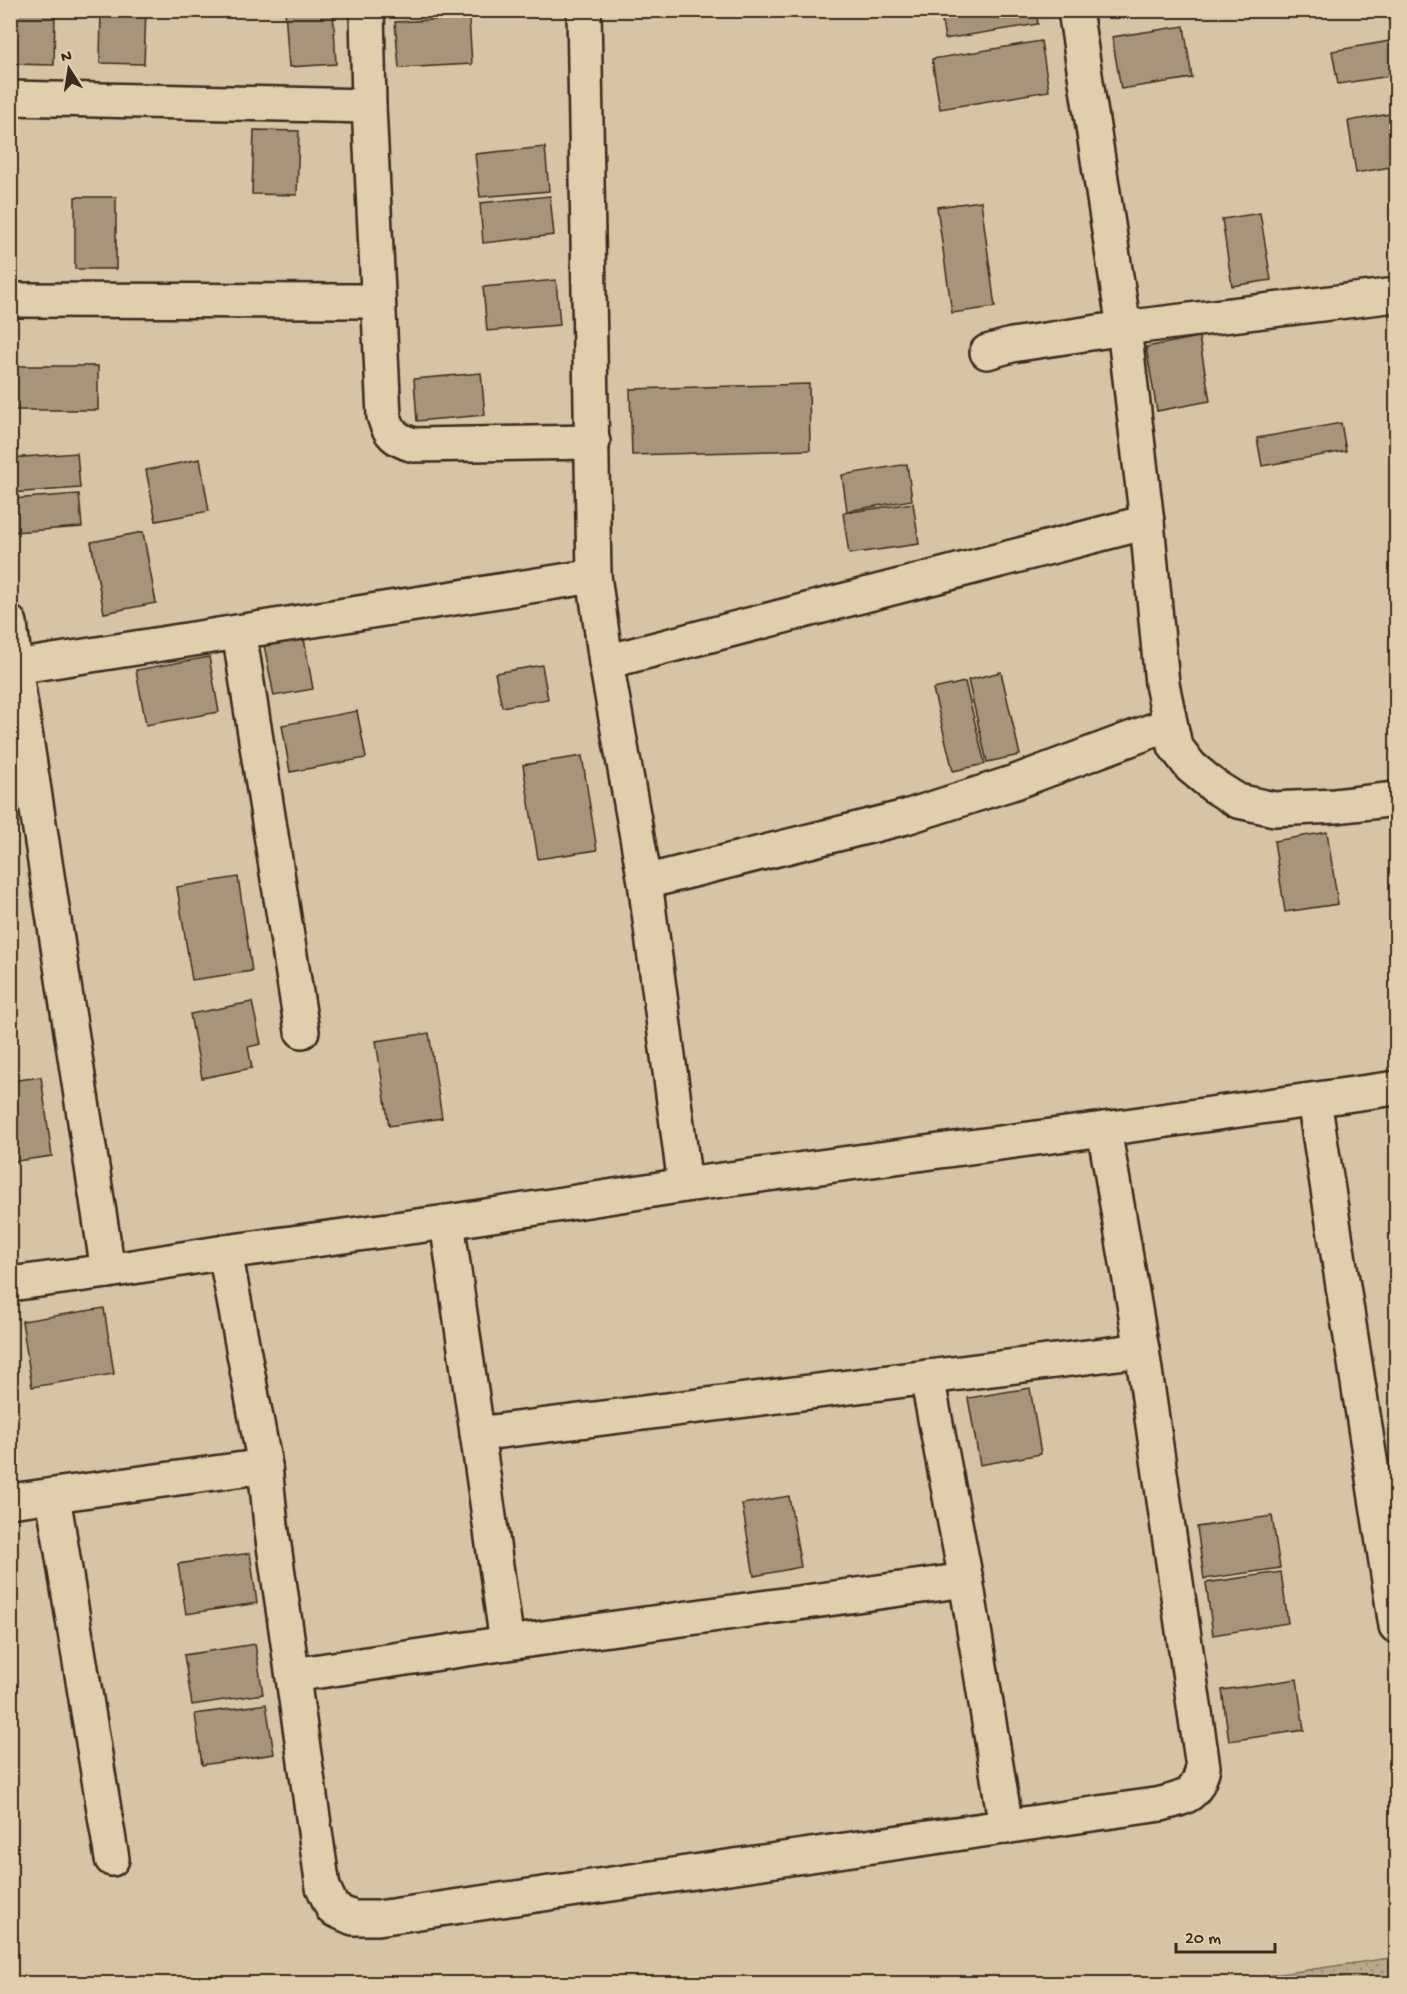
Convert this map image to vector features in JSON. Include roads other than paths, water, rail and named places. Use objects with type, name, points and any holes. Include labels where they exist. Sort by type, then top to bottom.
[{"type":"street","points":[[367,10],[377,301],[384,416],[391,434],[414,445],[593,442]]},
{"type":"street","points":[[584,10],[594,576],[606,662],[645,882],[685,1185]]},
{"type":"street","points":[[1075,10],[1124,328],[1147,522],[1162,684],[1175,746],[1191,767],[1214,786],[1238,801],[1274,809],[1335,806],[1396,799]]},
{"type":"street","points":[[10,98],[369,106]]},
{"type":"street","points":[[987,352],[1012,345],[1124,328],[1396,295]]},
{"type":"street","points":[[10,300],[377,301]]},
{"type":"street","points":[[606,662],[1147,522]]},
{"type":"street","points":[[15,667],[594,576]]},
{"type":"street","points":[[10,623],[108,1271]]},
{"type":"street","points":[[239,632],[302,1031]]},
{"type":"street","points":[[645,882],[906,817],[1015,782],[1170,724]]},
{"type":"street","points":[[10,1284],[447,1222],[685,1185],[1104,1130],[1396,1088]]},
{"type":"street","points":[[1314,1100],[1392,1573],[1396,1626]]},
{"type":"street","points":[[225,1252],[265,1466],[271,1525],[323,1887],[333,1909],[353,1918],[390,1917],[1161,1804],[1186,1798],[1199,1785],[1203,1767],[1142,1350],[1104,1130]]},
{"type":"street","points":[[447,1222],[507,1643]]},
{"type":"street","points":[[477,1434],[1142,1350]]},
{"type":"street","points":[[927,1377],[966,1580],[1006,1827]]},
{"type":"street","points":[[10,1501],[265,1466]]},
{"type":"street","points":[[53,1496],[112,1859]]},
{"type":"street","points":[[293,1675],[966,1580]]}]
